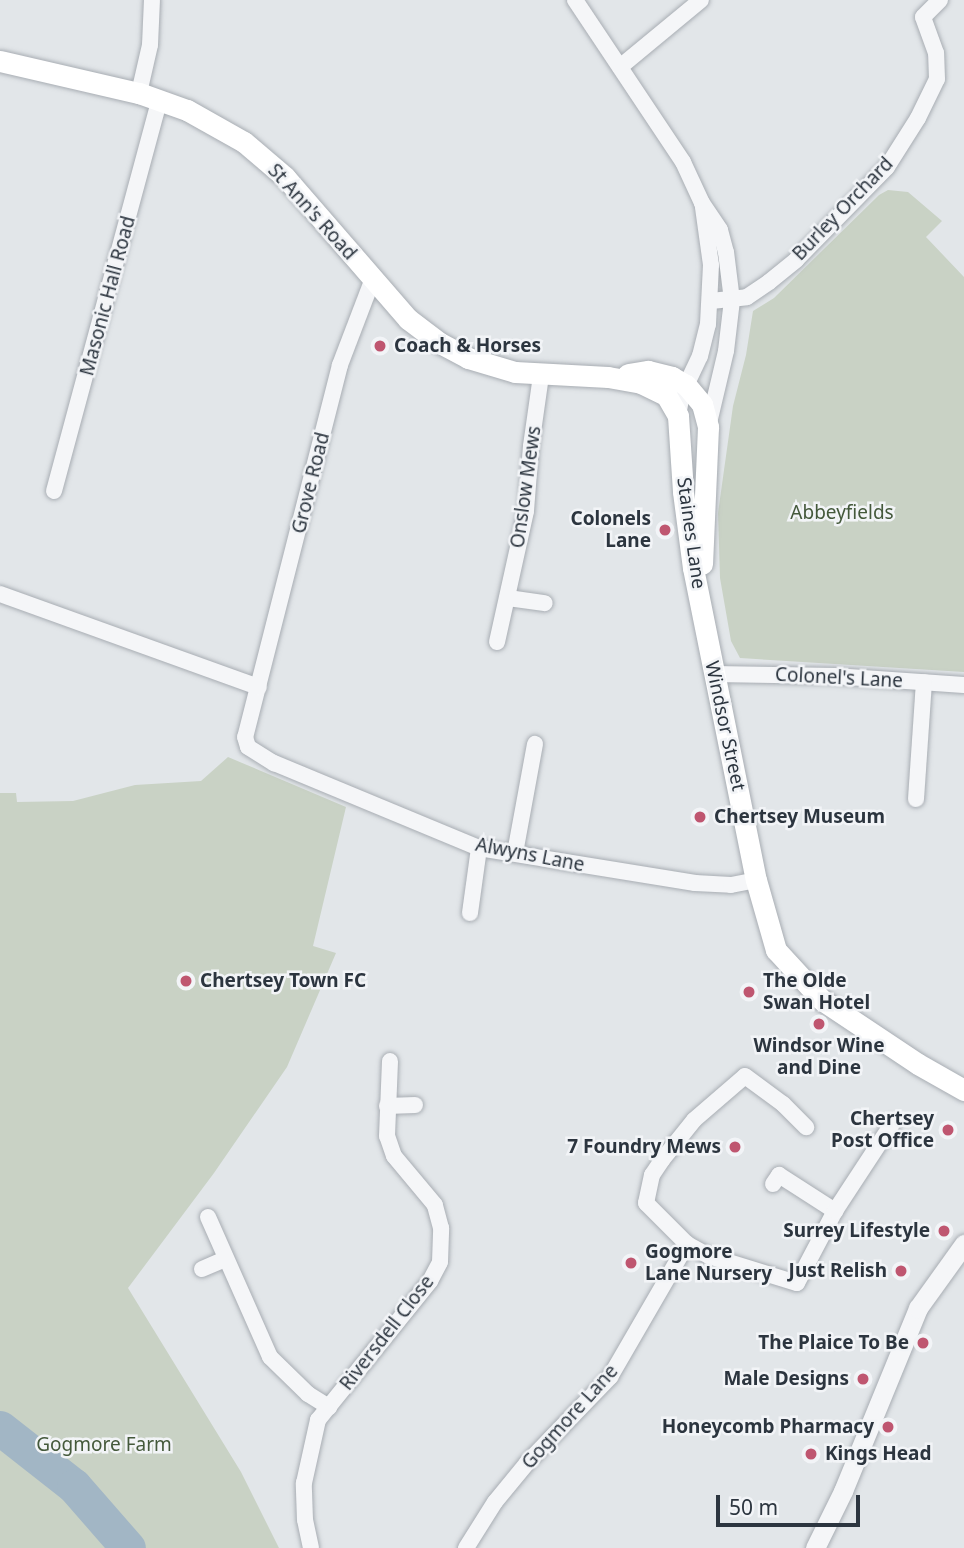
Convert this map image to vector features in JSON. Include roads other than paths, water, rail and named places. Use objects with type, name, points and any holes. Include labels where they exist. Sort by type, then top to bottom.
[{"type":"main road","name":"St Ann's Road","points":[[0,61],[149,97],[217,125],[263,158],[292,185],[372,281],[408,319],[440,344],[490,366],[541,376],[608,377],[648,372],[672,377],[686,385]]},
{"type":"main road","name":"St Ann's Road","points":[[608,377],[641,383],[657,390],[672,402],[678,416]]},
{"type":"main road","name":"Staines Lane","points":[[686,385],[702,404],[708,428],[700,598]]},
{"type":"main road","name":"Staines Lane","points":[[678,416],[682,492],[700,598]]},
{"type":"main road","name":"Windsor Street","points":[[700,598],[756,880],[776,950],[822,1000],[918,1064],[964,1090]]},
{"type":"street","name":"Masonic Hall Road","points":[[54,491],[149,97],[152,0]]},
{"type":"street","name":"Staines Lane","points":[[575,0],[683,162],[702,203],[720,230],[726,252],[732,300],[726,351],[708,428]]},
{"type":"street","points":[[620,67],[701,0]]},
{"type":"street","name":"Burley Orchard","points":[[711,301],[747,297],[796,260],[887,167],[918,118],[937,79],[936,53],[923,17],[940,0]]},
{"type":"street","name":"Staines Lane","points":[[678,416],[686,385],[703,347],[711,301],[711,265],[702,203]]},
{"type":"street","name":"Grove Road","points":[[246,737],[340,365],[372,281]]},
{"type":"street","name":"Onslow Mews","points":[[497,642],[526,511],[531,446],[541,376]]},
{"type":"street","points":[[0,594],[259,687]]},
{"type":"street","points":[[508,598],[545,603]]},
{"type":"street","name":"Colonel's Lane","points":[[714,674],[834,676],[964,685]]},
{"type":"street","points":[[916,799],[924,682]]},
{"type":"street","name":"Alwyns Lane","points":[[246,737],[248,747],[274,763],[479,848],[695,883],[731,885],[756,880]]},
{"type":"street","points":[[515,853],[535,744]]},
{"type":"street","points":[[470,913],[479,848]]},
{"type":"street","name":"Riversdell Close","points":[[311,1548],[305,1520],[304,1483],[318,1420],[430,1281],[440,1262],[441,1228],[435,1205],[394,1156],[387,1136],[390,1061]]},
{"type":"street","points":[[806,1127],[783,1104],[746,1076],[694,1120],[652,1174],[646,1203],[687,1244],[709,1256],[797,1283],[835,1211],[892,1124]]},
{"type":"street","points":[[387,1106],[415,1105]]},
{"type":"street","points":[[773,1184],[779,1175],[835,1211]]},
{"type":"street","name":"Riversdell Close","points":[[208,1217],[270,1357],[308,1394],[329,1408]]},
{"type":"street","name":"Gogmore Lane","points":[[466,1548],[495,1502],[527,1463],[610,1377],[687,1244]]},
{"type":"street","points":[[815,1548],[843,1491],[918,1308],[964,1244]]},
{"type":"street","points":[[202,1269],[225,1259]]},
{"type":"waterway","points":[[0,1428],[74,1486],[128,1548]]},
{"type":"place","name":"Coach & Horses","points":[[380,346]]},
{"type":"place","name":"Colonels Lane","points":[[665,530]]},
{"type":"place","name":"Chertsey Museum","points":[[700,817]]},
{"type":"place","name":"Chertsey Town FC","points":[[186,981]]},
{"type":"place","name":"The Olde Swan Hotel","points":[[749,992]]},
{"type":"place","name":"Windsor Wine and Dine","points":[[819,1024]]},
{"type":"place","name":"Chertsey Post Office","points":[[948,1130]]},
{"type":"place","name":"7 Foundry Mews","points":[[735,1147]]},
{"type":"place","name":"Surrey Lifestyle","points":[[944,1231]]},
{"type":"place","name":"Gogmore Lane Nursery","points":[[631,1263]]},
{"type":"place","name":"Just Relish","points":[[901,1271]]},
{"type":"place","name":"The Plaice To Be","points":[[923,1343]]},
{"type":"place","name":"Male Designs","points":[[863,1379]]},
{"type":"place","name":"Honeycomb Pharmacy","points":[[888,1427]]},
{"type":"place","name":"Kings Head","points":[[811,1454]]},
{"type":"park label","name":"Abbeyfields","points":[[842,513]]},
{"type":"park label","name":"Gogmore Farm","points":[[104,1445]]}]
